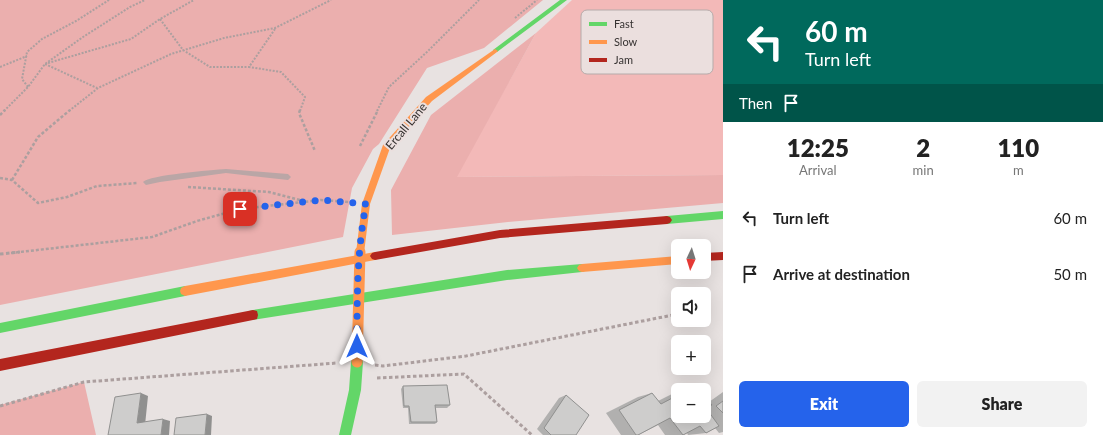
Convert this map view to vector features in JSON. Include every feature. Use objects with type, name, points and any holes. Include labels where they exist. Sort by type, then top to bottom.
[{"type":"main road","name":"Ercall Lane","points":[[344,435],[355,390],[356,379],[357,284],[361,233],[366,204],[386,147],[428,99],[564,0]]},
{"type":"main road","points":[[0,328],[244,279],[500,234],[723,216]]},
{"type":"main road","points":[[711,257],[723,256]]},
{"type":"main road","points":[[0,366],[256,314],[507,275],[671,261]]},
{"type":"lane","points":[[146,182],[226,170],[288,177]]},
{"type":"path","points":[[28,87],[22,78],[27,52],[42,38],[76,21],[109,0]]},
{"type":"path","points":[[0,115],[28,87],[45,64],[83,37],[145,0]]},
{"type":"path","points":[[45,64],[131,39],[160,19],[194,0]]},
{"type":"path","points":[[12,180],[38,137],[52,124],[98,88],[171,54],[224,38],[275,28],[331,0]]},
{"type":"path","points":[[360,146],[389,87],[428,51],[478,0]]},
{"type":"path","points":[[160,19],[183,50],[210,67],[249,67],[281,72],[305,97],[299,113],[315,151]]},
{"type":"path","points":[[249,67],[275,28]]},
{"type":"path","points":[[0,67],[27,56]]},
{"type":"path","points":[[45,64],[98,88]]},
{"type":"path","points":[[0,254],[152,237],[197,220],[240,209],[321,200],[366,204]]},
{"type":"path","points":[[0,406],[84,382],[357,362],[383,366],[466,356],[671,315]]},
{"type":"path","points":[[356,379],[464,374],[532,435]]},
{"type":"shaded area","points":[[0,0],[543,0],[484,48],[427,68],[379,144],[373,149],[352,188],[343,237],[0,305]]},
{"type":"shaded area","points":[[572,0],[723,0],[723,175],[456,177],[536,33]]},
{"type":"shaded area","points":[[536,33],[457,177],[723,175],[723,203],[508,222],[392,235],[391,190],[431,115]]},
{"type":"shaded area","points":[[84,382],[96,435],[0,435],[0,405]]},
{"type":"building","points":[[447,385],[450,405],[435,405],[437,422],[411,422],[409,406],[404,406],[403,386]]},
{"type":"building","points":[[141,393],[137,423],[163,419],[161,435],[108,435],[115,397]]},
{"type":"building","points":[[652,393],[661,404],[671,399],[671,419],[670,418],[638,435],[636,435],[619,410]]},
{"type":"building","points":[[566,395],[589,415],[576,435],[551,435],[544,428]]},
{"type":"building","points":[[723,401],[723,413],[716,406]]},
{"type":"building","points":[[207,414],[205,435],[174,435],[176,418]]},
{"type":"building","points":[[711,415],[719,426],[706,433],[700,426],[683,435],[674,423],[711,423]]},
{"type":"traffic: fast","points":[[495,51],[564,0]]},
{"type":"traffic: fast","points":[[667,220],[723,215]]},
{"type":"traffic: fast","points":[[253,315],[507,275],[582,268]]},
{"type":"traffic: fast","points":[[0,328],[185,291]]},
{"type":"traffic: fast","points":[[345,435],[355,390],[357,362]]},
{"type":"traffic: slow","points":[[366,204],[386,147],[429,99],[495,51]]},
{"type":"traffic: slow","points":[[357,362],[359,263],[366,204]]},
{"type":"traffic: slow","points":[[185,291],[375,256]]},
{"type":"traffic: slow","points":[[582,268],[671,261]]},
{"type":"traffic: jam","points":[[375,256],[500,234],[667,220]]},
{"type":"traffic: jam","points":[[711,257],[723,256]]},
{"type":"traffic: jam","points":[[0,365],[253,315]]},
{"type":"route","points":[[240,209],[321,200],[366,204],[361,233],[357,284],[357,346]]}]
